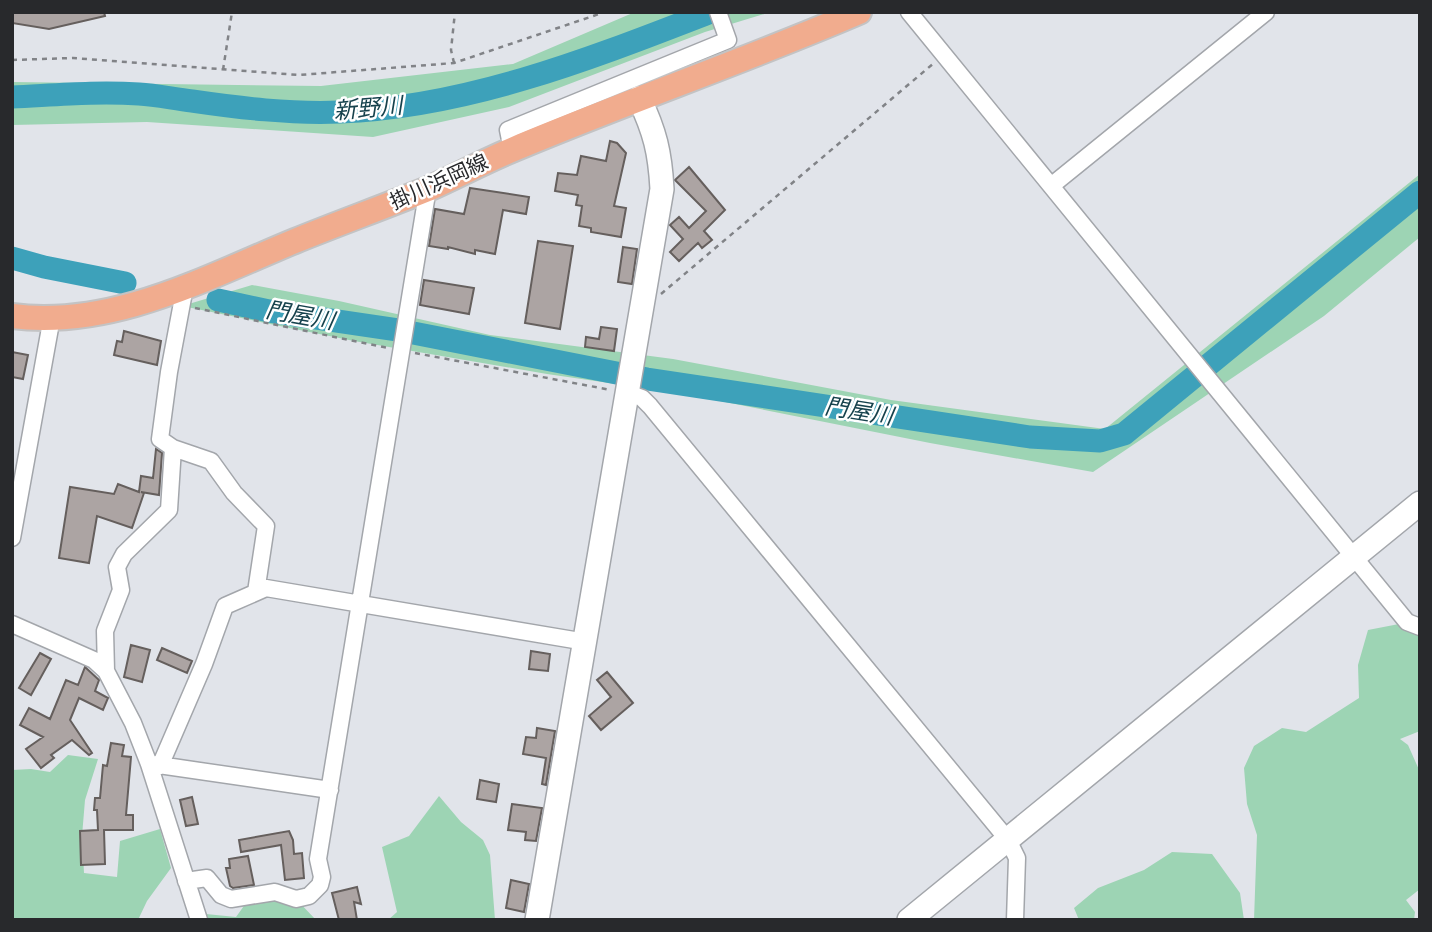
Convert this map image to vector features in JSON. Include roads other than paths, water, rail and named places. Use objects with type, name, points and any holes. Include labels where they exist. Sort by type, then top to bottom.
[{"type":"main road","name":"掛川浜岡線","points":[[12,316],[52,317],[110,313],[186,287],[428,188],[512,149],[639,98],[764,53],[859,12]]},
{"type":"street","points":[[512,149],[508,130],[728,40],[718,12]]},
{"type":"street","points":[[909,12],[1407,622],[1420,627]]},
{"type":"street","points":[[1051,186],[1266,12]]},
{"type":"street","points":[[537,920],[662,189],[660,158],[654,129],[639,98]]},
{"type":"street","points":[[186,881],[207,878],[221,895],[231,899],[275,892],[296,899],[309,896],[320,885],[322,877],[318,859],[428,188]]},
{"type":"street","points":[[186,287],[160,439],[173,448],[211,461],[234,493],[266,526],[256,592]]},
{"type":"street","points":[[12,538],[52,317]]},
{"type":"street","points":[[628,393],[642,398],[650,406],[1009,840],[1017,858],[1014,920]]},
{"type":"street","points":[[106,671],[105,631],[121,590],[117,566],[124,554],[169,510],[173,448]]},
{"type":"street","points":[[909,920],[1420,503]]},
{"type":"street","points":[[155,765],[204,664],[225,606],[266,587],[586,642]]},
{"type":"street","points":[[12,624],[94,660],[106,671],[155,765],[199,920]]},
{"type":"street","points":[[155,765],[330,790]]},
{"type":"waterway","name":"新野川","points":[[12,97],[123,93],[284,111],[340,112],[388,108],[436,101],[529,77],[575,63],[711,12]]},
{"type":"waterway","name":"門屋川","points":[[218,300],[269,311],[398,330],[647,379],[1030,437],[1100,441],[1124,434],[1420,192]]},
{"type":"waterway","name":"門屋川","points":[[12,258],[125,283]]}]
